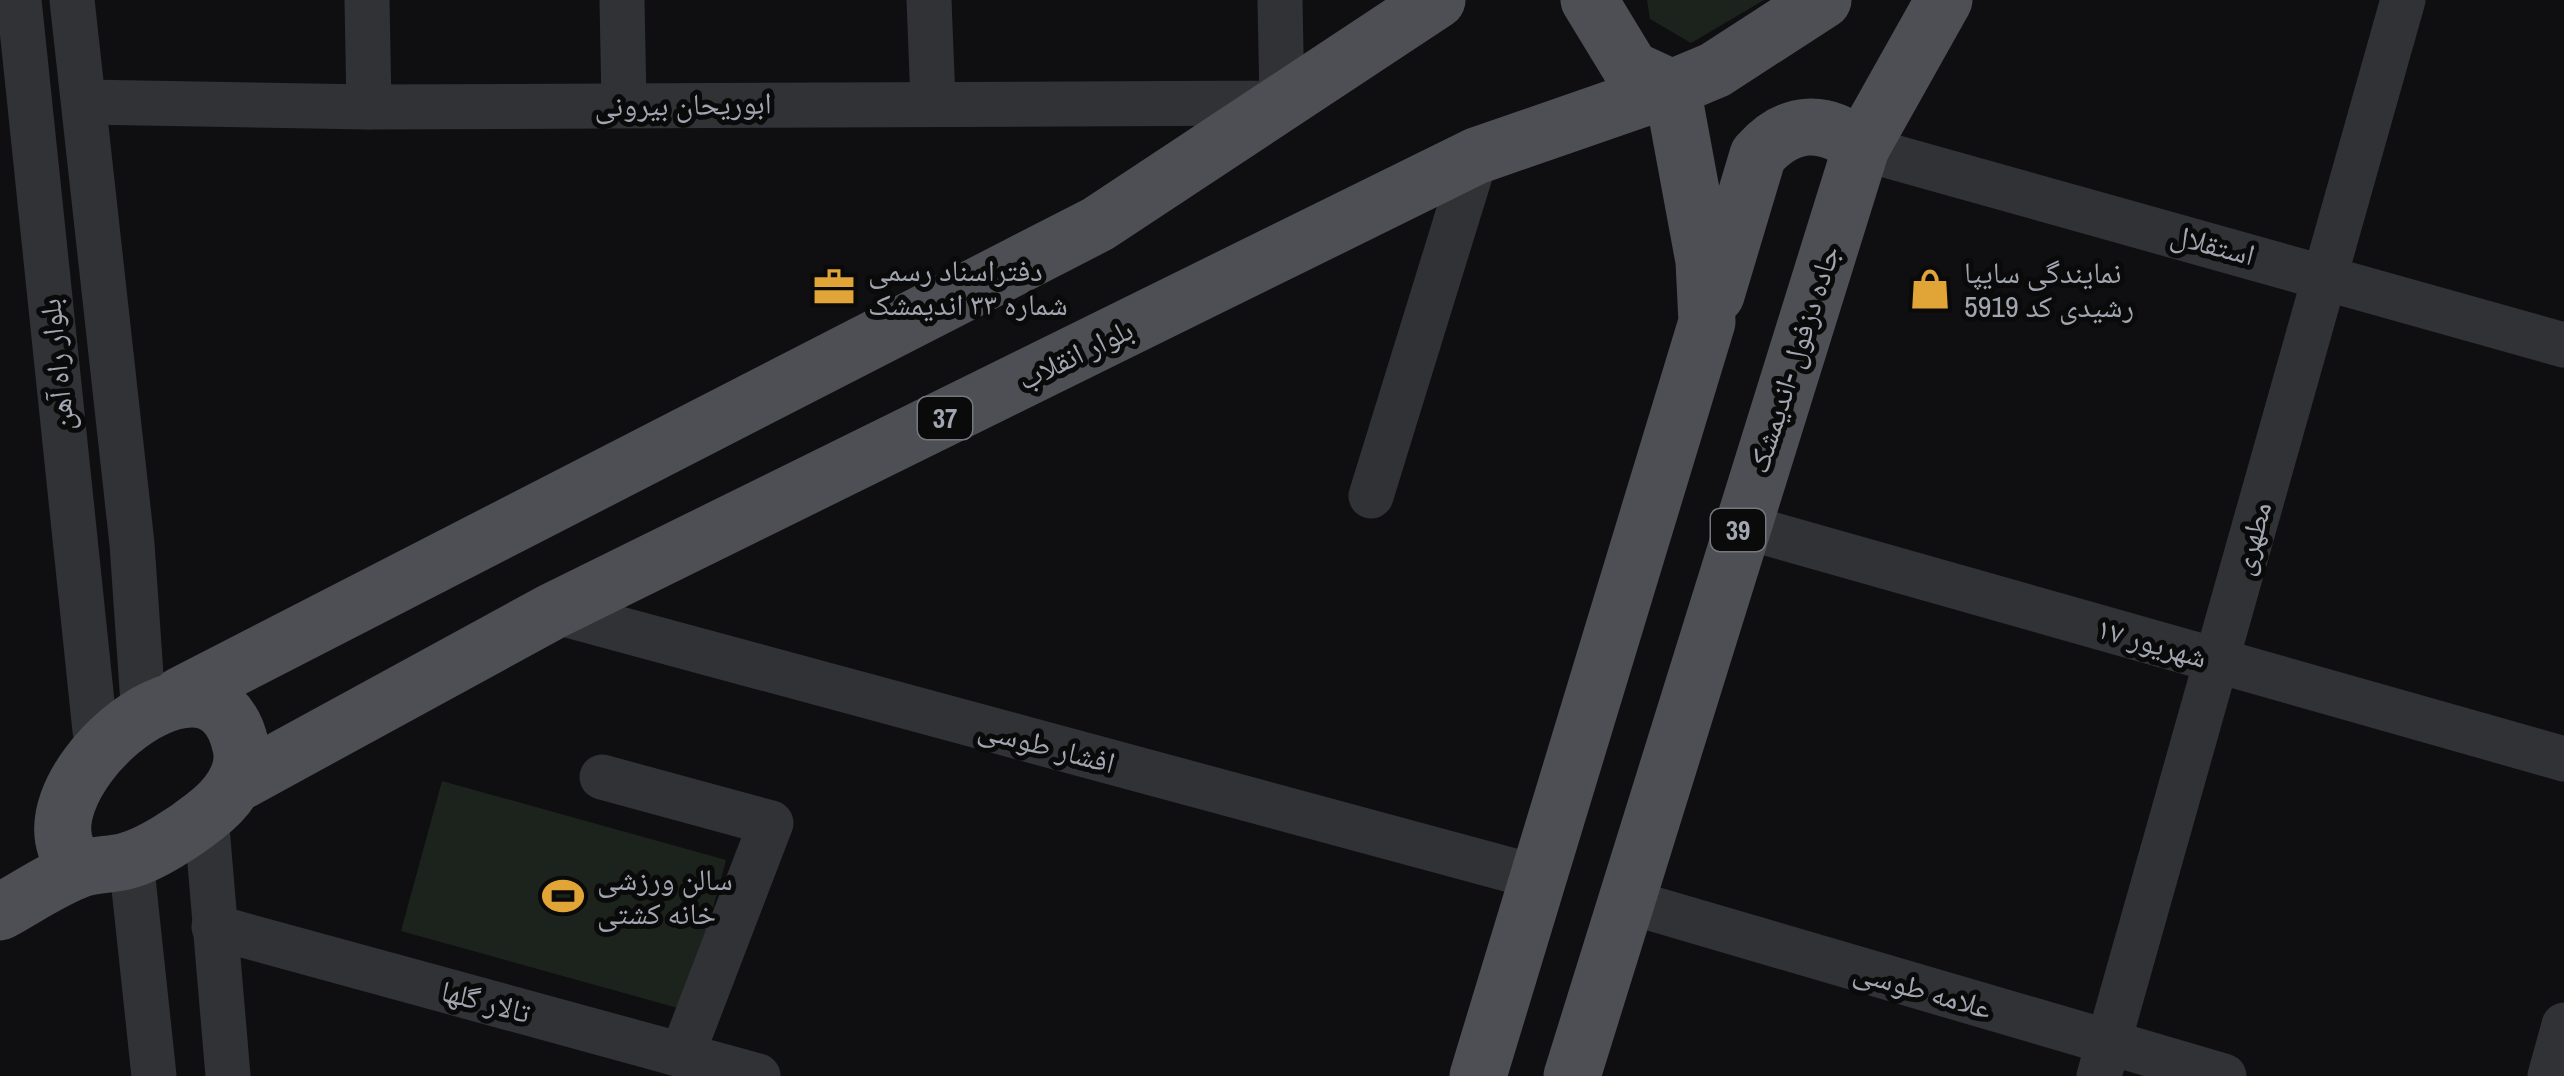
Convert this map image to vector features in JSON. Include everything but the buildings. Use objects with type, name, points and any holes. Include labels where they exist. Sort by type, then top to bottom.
[{"type":"main road","points":[[106,865],[57,859],[41,837],[25,797],[53,764],[140,710],[1098,224],[1437,0]]},
{"type":"main road","points":[[1589,0],[1631,69],[1672,88],[1704,261],[1707,322]]},
{"type":"main road","name":"37","points":[[1672,88],[1714,70],[1823,0]]},
{"type":"main road","name":"جاده دزفول -اندیمشک","points":[[1572,1076],[1739,525],[1861,148],[1944,0]]},
{"type":"main road","name":"بلوار انقلاب","points":[[221,800],[553,611],[1476,156],[1672,88]]},
{"type":"main road","points":[[1478,1076],[1758,155],[1772,140],[1808,125],[1846,135],[1861,148]]},
{"type":"main road","points":[[140,710],[217,709],[241,745],[221,800]]},
{"type":"main road","name":"37","points":[[0,912],[106,865],[221,800]]},
{"type":"street","name":"بلوار راه آهن","points":[[20,0],[140,710]]},
{"type":"street","name":"بلوار راه آهن","points":[[72,0],[132,544],[140,710]]},
{"type":"street","points":[[367,0],[369,106]]},
{"type":"street","points":[[622,0],[624,104]]},
{"type":"street","points":[[928,0],[933,101]]},
{"type":"street","points":[[1280,0],[1282,103]]},
{"type":"street","name":"مطهری","points":[[2104,1060],[2404,0]]},
{"type":"street","name":"ابوریحان بیرونی","points":[[84,102],[369,106],[1282,103]]},
{"type":"street","name":"استقلال","points":[[1861,148],[2564,345]]},
{"type":"street","points":[[1371,496],[1476,156]]},
{"type":"street","name":"۱۷ شهریور","points":[[1739,525],[2564,759]]},
{"type":"street","name":"افشار طوسی","points":[[553,611],[1540,878]]},
{"type":"street","points":[[602,777],[771,824],[682,1055]]},
{"type":"street","points":[[221,800],[214,926],[228,1076]]},
{"type":"street","points":[[106,865],[154,1076]]},
{"type":"street","name":"علامه طوسی","points":[[1623,900],[2104,1060],[2224,1076]]},
{"type":"street","name":"تالار گلها","points":[[214,926],[758,1076]]},
{"type":"street","points":[[2550,1076],[2564,1025]]},
{"type":"shaded area","points":[[1647,0],[1764,0],[1691,43],[1650,19]]},
{"type":"shaded area","name":"سالن ورزشی خانه کشتی","points":[[442,781],[726,860],[685,1010],[401,931]]},
{"type":"place","name":"دفتراسناد رسمی شماره ۳۳ اندیمشک","points":[[834,287]]},
{"type":"place","name":"نمایندگی سایپا رشیدی کد 5919","points":[[1930,289]]},
{"type":"place","name":"سالن ورزشی خانه کشتی","points":[[563,896]]}]
